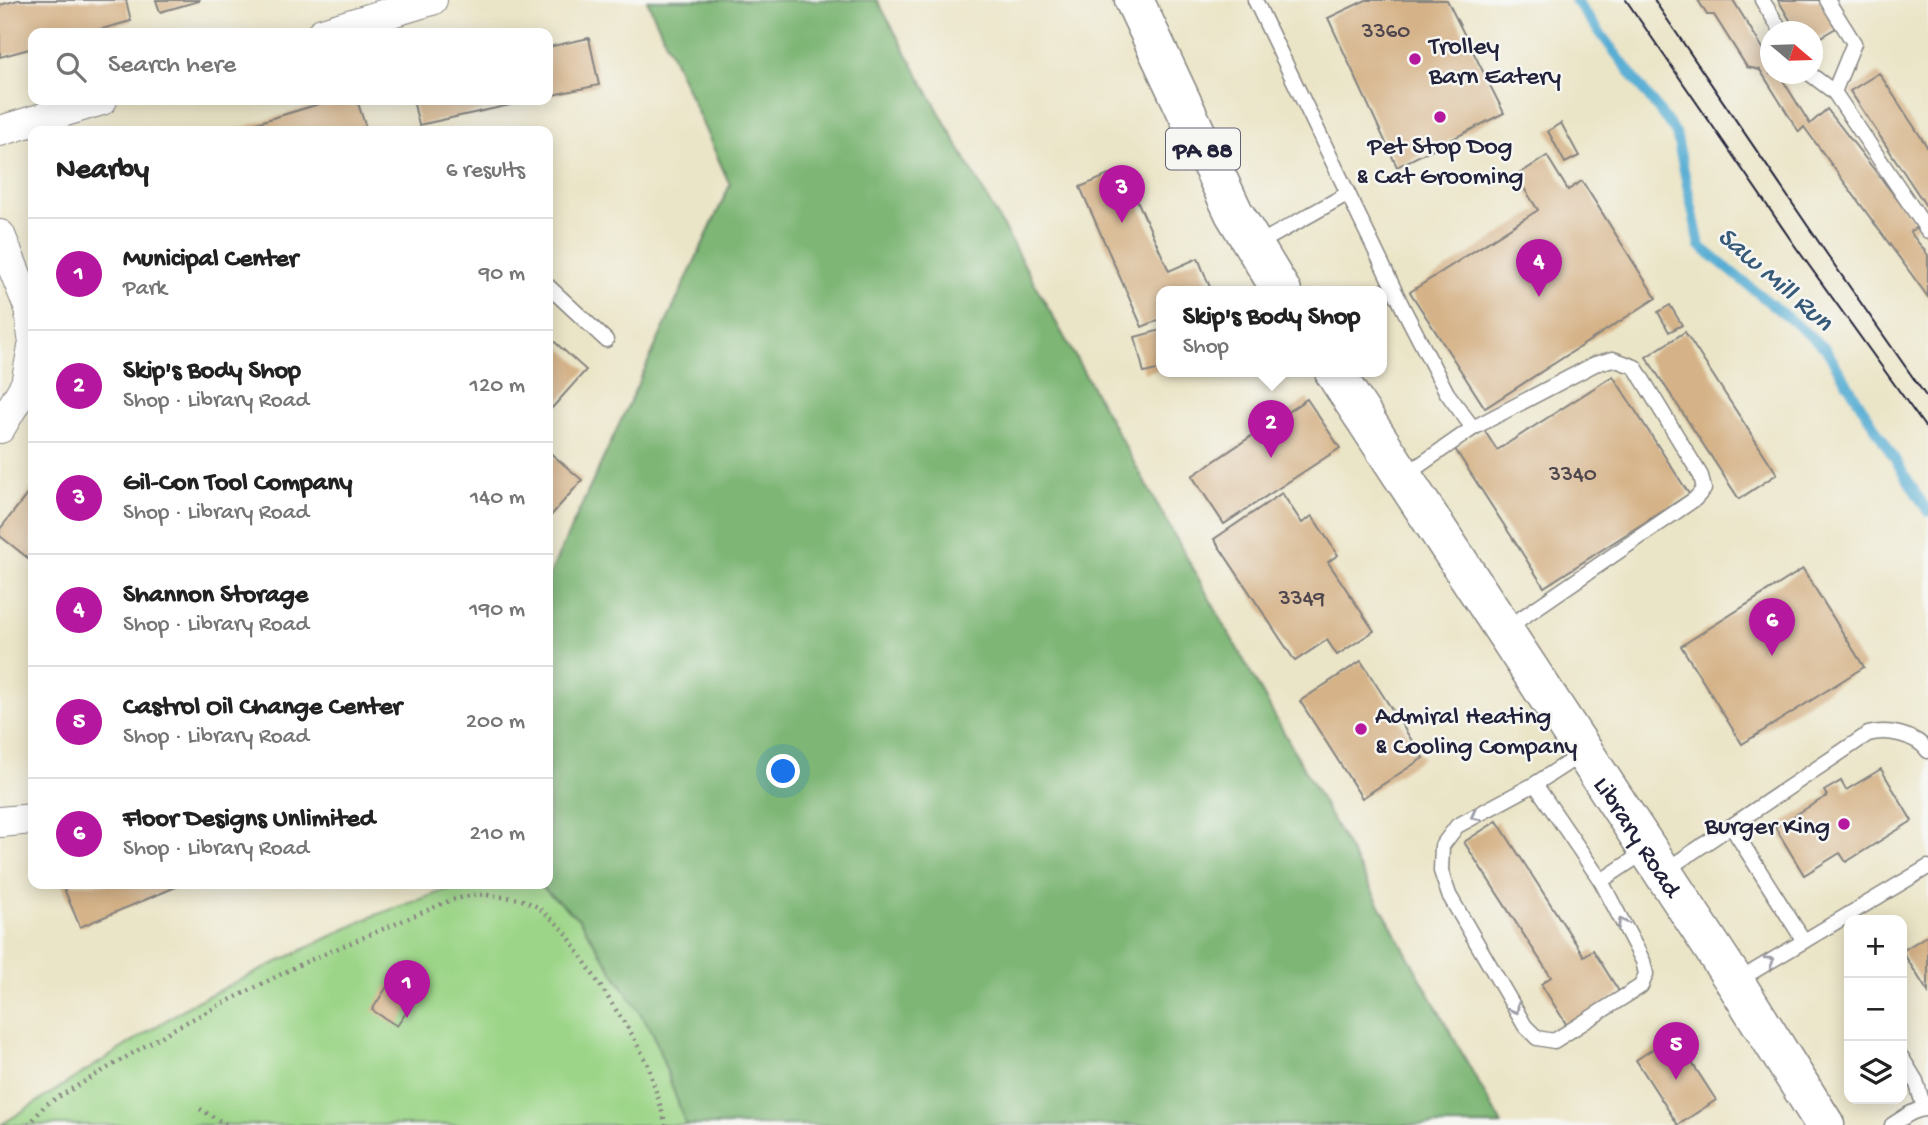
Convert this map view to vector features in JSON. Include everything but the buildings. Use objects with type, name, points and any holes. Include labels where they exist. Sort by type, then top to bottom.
[{"type":"main road","name":"PA 88","points":[[1133,0],[1229,203],[1278,286]]},
{"type":"main road","name":"Library Road","points":[[1337,377],[1735,982],[1825,1125]]},
{"type":"street","points":[[339,28],[432,0]]},
{"type":"street","points":[[0,131],[86,105]]},
{"type":"street","points":[[0,235],[28,305]]},
{"type":"street","points":[[0,428],[26,384],[28,373]]},
{"type":"street","points":[[0,822],[28,819]]},
{"type":"lane","points":[[1255,0],[1347,194],[1447,393],[1473,428]]},
{"type":"lane","points":[[1762,0],[1775,21]]},
{"type":"lane","points":[[1827,0],[1854,43],[1835,92]]},
{"type":"lane","points":[[1823,83],[1835,92],[1928,231]]},
{"type":"lane","points":[[1254,246],[1347,194]]},
{"type":"lane","points":[[553,291],[606,340]]},
{"type":"lane","points":[[1403,477],[1473,428],[1595,364],[1613,359],[1635,367],[1701,476],[1703,489],[1695,499],[1504,630]]},
{"type":"lane","points":[[1601,881],[1656,861],[1731,826],[1868,734],[1882,730],[1897,734],[1926,747],[1928,751]]},
{"type":"lane","points":[[1535,784],[1601,881],[1643,961],[1646,974],[1641,986],[1554,1041],[1537,1038],[1525,1026],[1449,895],[1441,871],[1442,846],[1457,826],[1535,784],[1584,752]]},
{"type":"lane","points":[[1731,826],[1804,941]]},
{"type":"lane","points":[[1735,982],[1928,867]]},
{"type":"lane","points":[[1892,1125],[1908,1114],[1926,1109],[1916,1081],[1907,1066]]},
{"type":"path","points":[[29,1125],[45,1105],[177,1027],[288,970],[451,900],[478,894],[520,899],[538,907],[564,930],[633,1036],[648,1065],[666,1125]]},
{"type":"path","points":[[201,1109],[227,1125]]},
{"type":"green space","points":[[647,0],[877,0],[1502,1125],[686,1125],[653,1033],[579,919],[544,889],[553,889],[553,567],[730,185]]},
{"type":"green space","points":[[449,889],[544,889],[579,919],[653,1033],[686,1125],[1,1125],[195,1002],[373,916]]},
{"type":"waterway","name":"Saw Mill Run","points":[[1575,0],[1676,133],[1700,246],[1825,348],[1928,512]]},
{"type":"tram line","points":[[1626,0],[1795,246],[1928,431]]},
{"type":"tram line","points":[[1654,0],[1928,399]]},
{"type":"place","name":"Trolley Barn Eatery","points":[[1415,59]]},
{"type":"place","name":"Pet Stop Dog & Cat Grooming","points":[[1440,117]]},
{"type":"place","name":"Gil-Con Tool Company","points":[[1122,223]]},
{"type":"place","name":"Shannon Storage","points":[[1539,297]]},
{"type":"place","name":"Skip's Body Shop","points":[[1271,458]]},
{"type":"place","name":"Floor Designs Unlimited","points":[[1772,656]]},
{"type":"place","name":"Admiral Heating & Cooling Company","points":[[1361,729]]},
{"type":"place","name":"Burger King","points":[[1844,824]]},
{"type":"place","name":"Municipal Center","points":[[407,1018]]},
{"type":"place","name":"Castrol Oil Change Center","points":[[1676,1080]]}]
